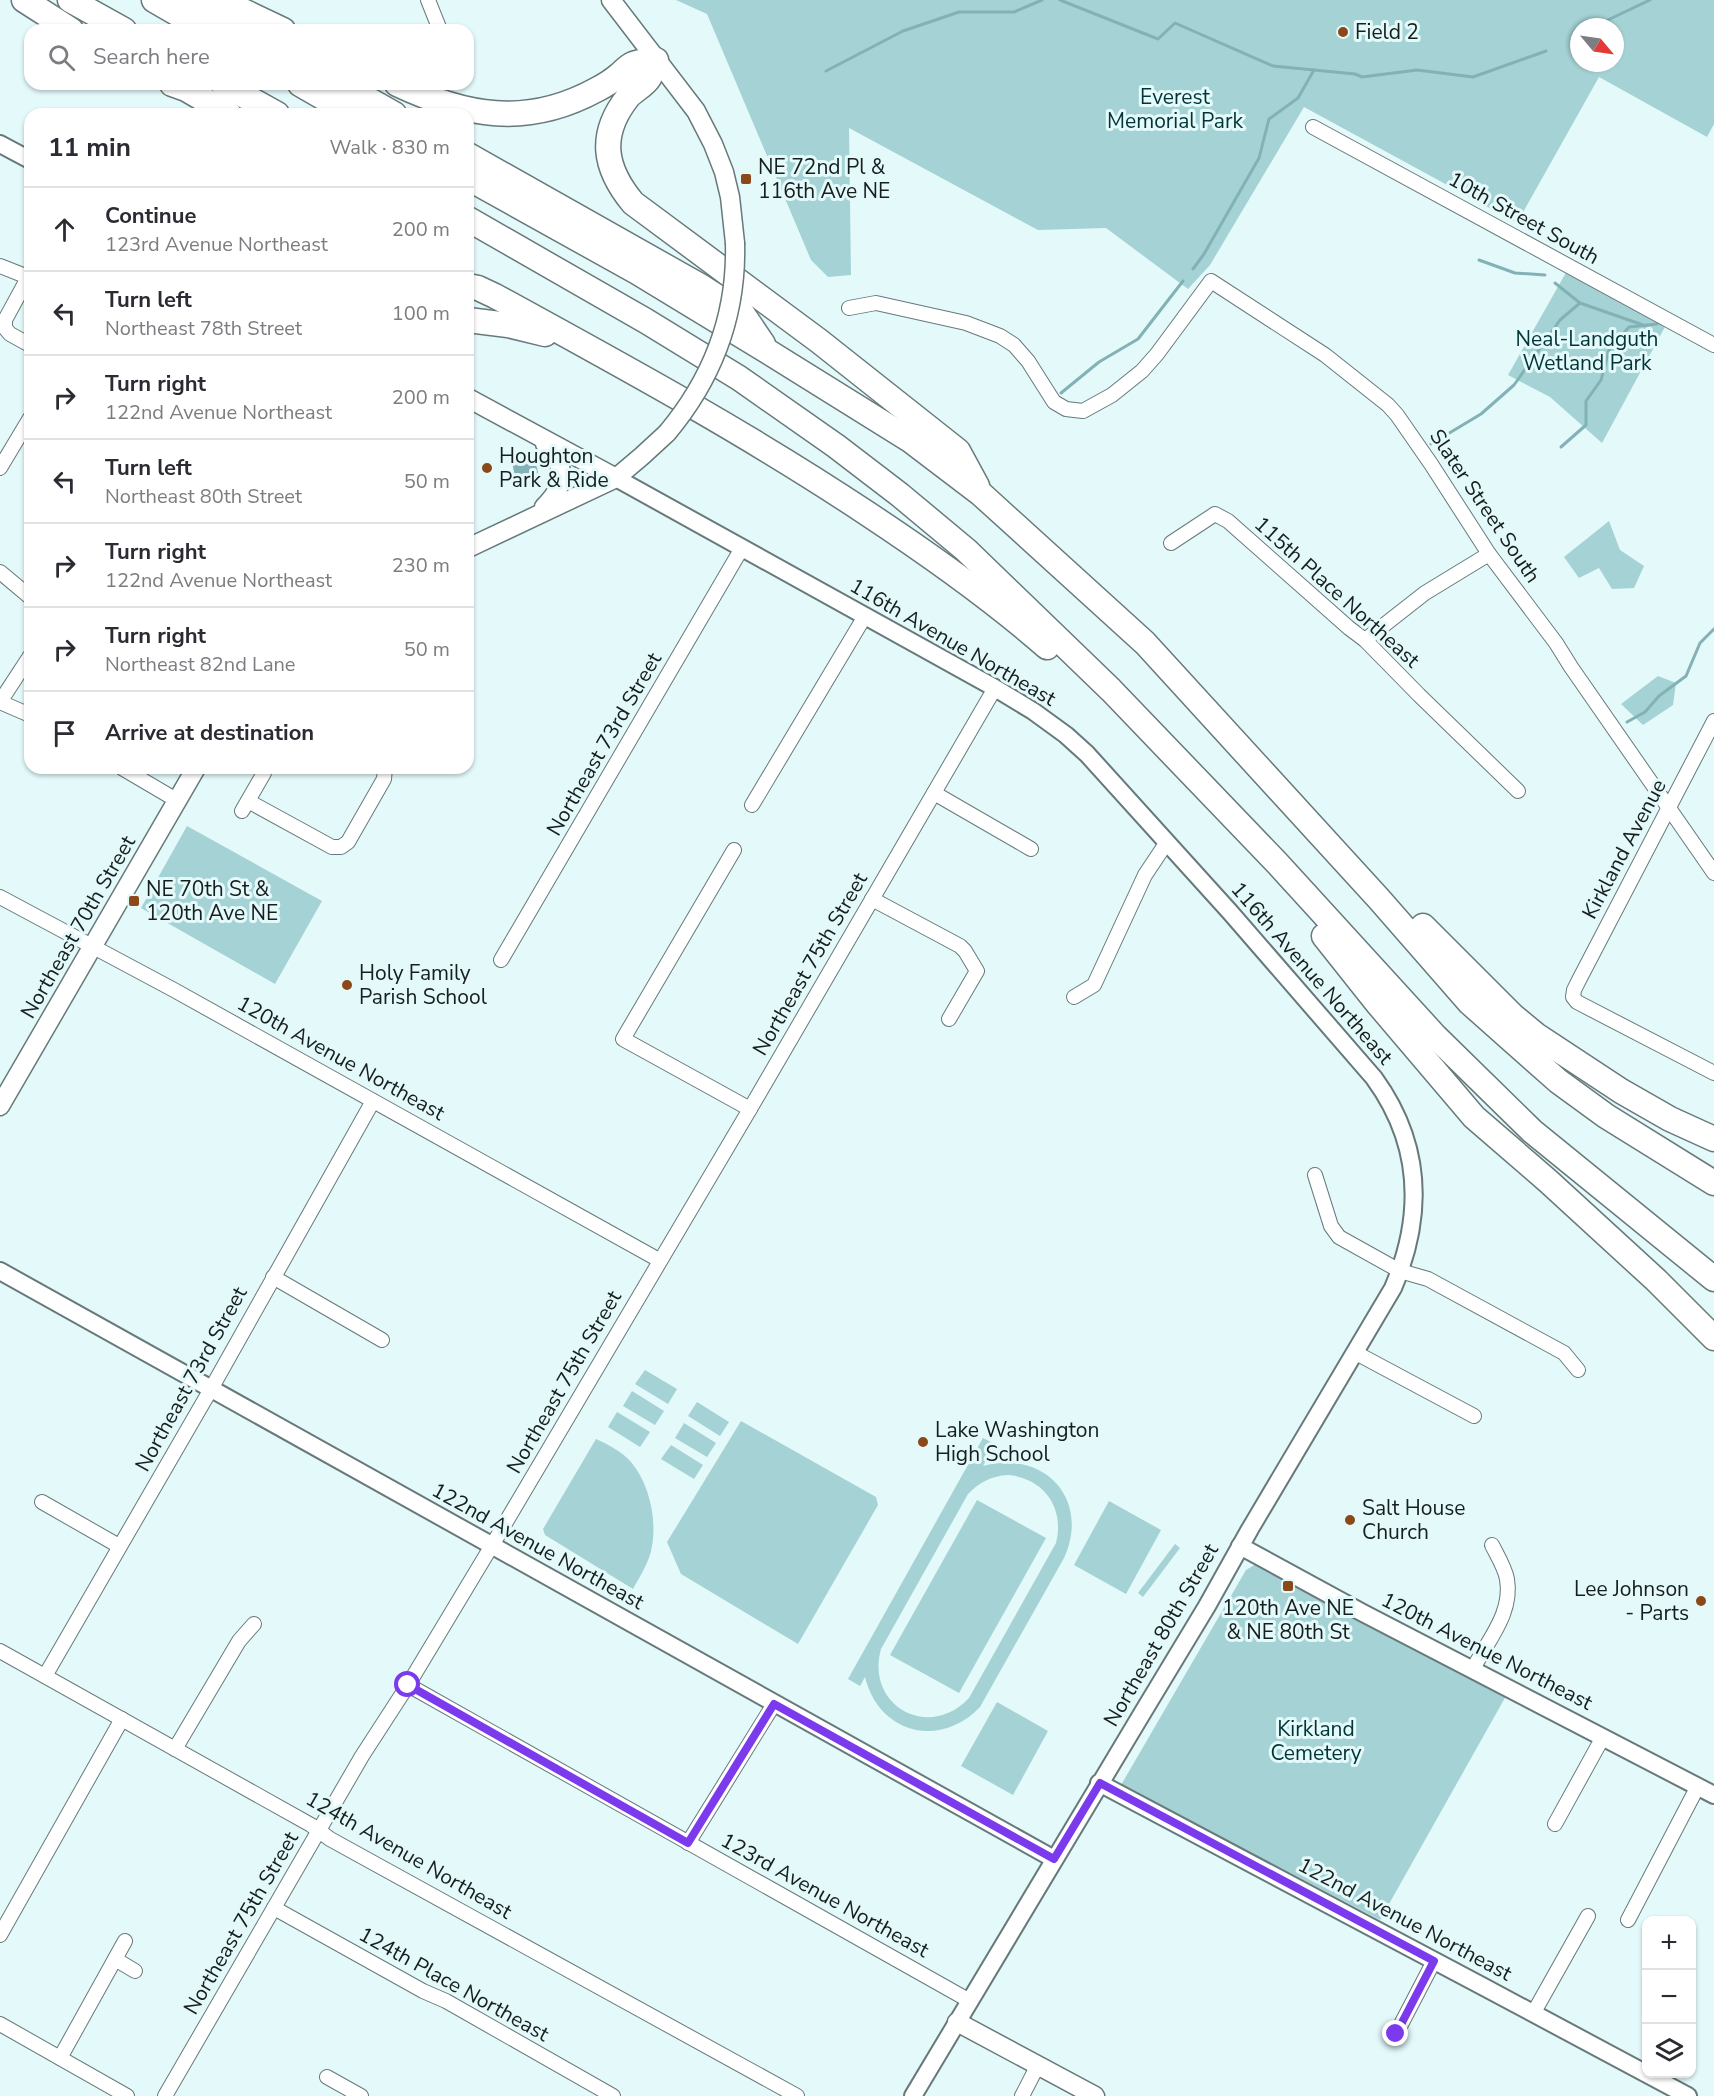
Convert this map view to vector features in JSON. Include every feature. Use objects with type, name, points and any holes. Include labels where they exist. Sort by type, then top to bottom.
[{"type":"highway","points":[[24,0],[62,24]]},
{"type":"highway","points":[[70,0],[113,24]]},
{"type":"highway","points":[[154,0],[196,24]]},
{"type":"highway","points":[[190,0],[233,24]]},
{"type":"highway","points":[[220,0],[270,24]]},
{"type":"highway","points":[[474,111],[513,114],[555,107],[596,90],[632,64],[656,60],[649,79],[631,94],[613,120],[608,155],[611,170],[621,189],[633,203],[819,341],[958,451],[981,494]]},
{"type":"highway","points":[[165,90],[194,108]]},
{"type":"highway","points":[[188,90],[219,108]]},
{"type":"highway","points":[[234,90],[266,108]]},
{"type":"highway","points":[[310,90],[342,108]]},
{"type":"highway","points":[[352,90],[383,108]]},
{"type":"highway","points":[[410,90],[442,104],[458,108]]},
{"type":"highway","points":[[474,158],[742,313],[767,351]]},
{"type":"highway","points":[[474,181],[637,272],[767,351],[910,440],[981,494],[1145,643],[1379,899],[1470,1003],[1558,1081],[1606,1116],[1714,1183]]},
{"type":"highway","points":[[474,222],[740,378],[836,446],[966,550],[1111,690],[1278,864],[1435,1036],[1532,1131],[1714,1279]]},
{"type":"highway","points":[[474,287],[495,296],[600,353],[810,475],[936,559],[1084,680],[1111,690]]},
{"type":"highway","points":[[474,321],[531,329],[600,353]]},
{"type":"highway","points":[[1278,864],[1287,887],[1378,1005],[1474,1117],[1656,1280],[1714,1338]]},
{"type":"highway","points":[[1379,899],[1415,919],[1513,1016],[1536,1035],[1621,1091],[1670,1119],[1714,1139]]},
{"type":"main road","points":[[474,545],[616,477],[667,433],[702,384],[719,345],[731,305],[736,263],[730,197],[713,144],[696,111],[611,0]]},
{"type":"main road","name":"116th Avenue Northeast","points":[[474,401],[616,477]]},
{"type":"main road","points":[[538,436],[558,457],[561,465],[560,489],[538,513]]},
{"type":"main road","name":"Northeast 70th Street","points":[[0,1106],[193,774]]},
{"type":"main road","points":[[957,2022],[1095,2096]]},
{"type":"street","points":[[428,0],[438,24]]},
{"type":"street","name":"10th Street South","points":[[1313,127],[1714,345]]},
{"type":"street","points":[[0,144],[24,157]]},
{"type":"street","points":[[0,266],[24,273]]},
{"type":"street","name":"Slater Street South","points":[[849,308],[876,303],[966,323],[1000,336],[1014,345],[1028,361],[1054,402],[1066,409],[1083,411],[1112,395],[1142,371],[1210,281],[1260,311],[1342,367],[1397,415],[1489,554],[1556,643],[1714,873]]},
{"type":"street","points":[[24,284],[5,320],[5,328],[10,334],[24,342]]},
{"type":"street","points":[[0,468],[24,428]]},
{"type":"street","name":"116th Avenue Northeast","points":[[616,477],[994,688],[1033,711],[1066,735],[1087,754],[1167,842],[1388,1096],[1405,1135],[1414,1185]]},
{"type":"street","name":"115th Place Northeast","points":[[1171,543],[1215,514],[1228,521],[1365,640],[1518,791]]},
{"type":"street","name":"Northeast 73rd Street","points":[[501,960],[742,548]]},
{"type":"street","points":[[1365,640],[1425,593],[1489,554]]},
{"type":"street","points":[[0,572],[24,592]]},
{"type":"street","points":[[752,805],[865,616]]},
{"type":"street","points":[[24,665],[0,702],[24,712]]},
{"type":"street","name":"Northeast 75th Street","points":[[165,2096],[318,1830],[408,1685],[750,1109],[994,688]]},
{"type":"street","name":"Kirkland Avenue","points":[[1714,721],[1579,980],[1573,997],[1577,1002],[1714,1074]]},
{"type":"street","points":[[133,774],[178,801]]},
{"type":"street","points":[[263,774],[245,806],[332,847],[340,848],[348,842],[384,779],[384,774]]},
{"type":"street","points":[[934,793],[1031,849]]},
{"type":"street","points":[[1074,997],[1094,985],[1144,875],[1167,842]]},
{"type":"street","points":[[734,850],[623,1039],[750,1109]]},
{"type":"street","name":"120th Avenue Northeast","points":[[0,897],[174,990],[659,1260]]},
{"type":"street","points":[[872,899],[960,946],[965,951],[977,970],[949,1019]]},
{"type":"street","name":"Northeast 73rd Street","points":[[45,1676],[211,1389],[373,1101]]},
{"type":"street","points":[[1315,1175],[1331,1226],[1339,1237],[1400,1271],[1428,1279],[1564,1353],[1578,1370]]},
{"type":"street","name":"Northeast 80th Street","points":[[913,2096],[1207,1606],[1240,1546],[1393,1288],[1411,1233],[1414,1214],[1414,1185]]},
{"type":"street","name":"122nd Avenue Northeast","points":[[0,1271],[1054,1859]]},
{"type":"street","points":[[273,1277],[382,1340]]},
{"type":"street","points":[[1356,1353],[1473,1416]]},
{"type":"street","points":[[42,1502],[119,1546]]},
{"type":"street","points":[[1473,1669],[1504,1614],[1509,1596],[1507,1577],[1492,1545]]},
{"type":"street","name":"120th Avenue Northeast","points":[[1240,1546],[1714,1795]]},
{"type":"street","points":[[175,1749],[239,1641],[254,1624]]},
{"type":"street","name":"124th Avenue Northeast","points":[[1,1652],[318,1830],[330,1839],[797,2096]]},
{"type":"street","name":"123rd Avenue Northeast","points":[[408,1685],[970,2001]]},
{"type":"street","points":[[688,1843],[774,1704]]},
{"type":"street","points":[[0,1935],[122,1719]]},
{"type":"street","points":[[1555,1824],[1603,1737]]},
{"type":"street","name":"122nd Avenue Northeast","points":[[1100,1783],[1688,2096]]},
{"type":"street","points":[[1628,1920],[1698,1786]]},
{"type":"street","name":"124th Place Northeast","points":[[274,1908],[423,1991],[446,2001],[613,2096]]},
{"type":"street","points":[[1534,2012],[1588,1916]]},
{"type":"street","points":[[60,2058],[125,1941]]},
{"type":"street","points":[[115,1959],[135,1971]]},
{"type":"street","points":[[1396,2034],[1434,1961]]},
{"type":"street","points":[[0,2024],[127,2096]]},
{"type":"street","points":[[1022,2096],[1038,2065]]},
{"type":"street","points":[[327,2077],[362,2096]]},
{"type":"green space","name":"Everest Memorial Park","points":[[676,0],[1714,0],[1714,124],[1707,137],[1599,77],[1517,223],[1304,107],[1210,265],[1188,289],[1106,228],[1038,230],[849,128],[851,275],[828,277],[811,260],[707,14]]},
{"type":"green space","name":"Neal-Landguth Wetland Park","points":[[1568,269],[1667,323],[1602,443],[1550,397],[1508,375]]},
{"type":"green space","points":[[1609,521],[1620,550],[1644,566],[1634,588],[1612,589],[1599,568],[1579,578],[1564,557]]},
{"type":"green space","points":[[1658,676],[1676,683],[1673,705],[1643,725],[1621,704]]},
{"type":"green space","points":[[187,826],[322,901],[275,984],[141,908]]},
{"type":"green space","points":[[645,1370],[677,1389],[668,1404],[635,1384]]},
{"type":"green space","points":[[632,1391],[664,1411],[655,1425],[623,1406]]},
{"type":"green space","points":[[697,1402],[729,1422],[720,1436],[688,1416]]},
{"type":"green space","points":[[617,1412],[650,1432],[640,1447],[608,1427]]},
{"type":"green space","points":[[741,1421],[876,1497],[878,1505],[798,1644],[681,1574],[667,1542]]},
{"type":"green space","points":[[684,1423],[716,1443],[707,1457],[675,1438]]},
{"type":"green space","points":[[983,1438],[995,1444],[983,1466],[1005,1463],[1025,1465],[1043,1472],[1056,1484],[1066,1498],[1071,1516],[1071,1536],[1064,1558],[980,1707],[964,1720],[947,1728],[930,1731],[913,1729],[897,1723],[883,1712],[872,1696],[865,1677],[860,1686],[848,1679]],"holes":[[[1008,1475],[1032,1482],[1049,1497],[1057,1518],[1056,1543],[969,1698],[953,1711],[936,1716],[919,1716],[904,1711],[891,1701],[882,1687],[879,1669],[881,1649],[968,1494],[991,1478]]]},
{"type":"green space","points":[[596,1439],[619,1451],[631,1462],[643,1480],[650,1502],[653,1524],[651,1552],[633,1589],[545,1535],[543,1529]]},
{"type":"green space","points":[[671,1445],[703,1465],[694,1479],[661,1459]]},
{"type":"green space","points":[[977,1500],[1046,1538],[959,1693],[890,1655]]},
{"type":"green space","points":[[1109,1501],[1161,1530],[1126,1594],[1074,1565]]},
{"type":"green space","points":[[1175,1544],[1180,1548],[1143,1597],[1138,1593]]},
{"type":"green space","name":"Kirkland Cemetery","points":[[1256,1564],[1506,1696],[1380,1920],[1121,1785],[1246,1570]]},
{"type":"green space","points":[[997,1702],[1048,1731],[1013,1795],[961,1766]]},
{"type":"shaded area","points":[[519,453],[533,460],[538,474],[536,484],[530,486],[515,476],[511,458]]},
{"type":"waterway","points":[[826,71],[903,31],[959,12],[1014,12],[1042,0]]},
{"type":"waterway","points":[[1060,0],[1158,39],[1175,23],[1273,66],[1355,74],[1362,77],[1417,70],[1473,77],[1546,51]]},
{"type":"waterway","points":[[1612,18],[1650,0]]},
{"type":"waterway","points":[[1193,269],[1259,158],[1269,119],[1298,98],[1314,70]]},
{"type":"waterway","points":[[1479,260],[1515,273],[1545,275]]},
{"type":"waterway","points":[[1061,393],[1099,362],[1138,339],[1183,281]]},
{"type":"waterway","points":[[1555,283],[1580,303]]},
{"type":"waterway","points":[[1431,444],[1481,414],[1514,385],[1560,320],[1580,303],[1646,326]]},
{"type":"waterway","points":[[1561,447],[1586,425],[1586,401],[1601,380],[1609,350],[1629,327],[1657,324]]},
{"type":"waterway","points":[[1627,722],[1645,712],[1659,696],[1686,676],[1700,643],[1714,629]]},
{"type":"place","name":"Field 2","points":[[1343,32]]},
{"type":"place","name":"NE 72nd Pl & 116th Ave NE","points":[[746,179]]},
{"type":"place","name":"Houghton Park & Ride","points":[[487,468]]},
{"type":"place","name":"NE 70th St & 120th Ave NE","points":[[134,901]]},
{"type":"place","name":"Holy Family Parish School","points":[[347,985]]},
{"type":"place","name":"Lake Washington High School","points":[[923,1442]]},
{"type":"place","name":"Salt House Church","points":[[1350,1520]]},
{"type":"place","name":"120th Ave NE & NE 80th St","points":[[1288,1586]]},
{"type":"place","name":"Lee Johnson - Parts","points":[[1701,1601]]},
{"type":"route","points":[[408,1685],[688,1843],[774,1704],[1054,1859],[1100,1783],[1434,1961],[1396,2034]]}]
